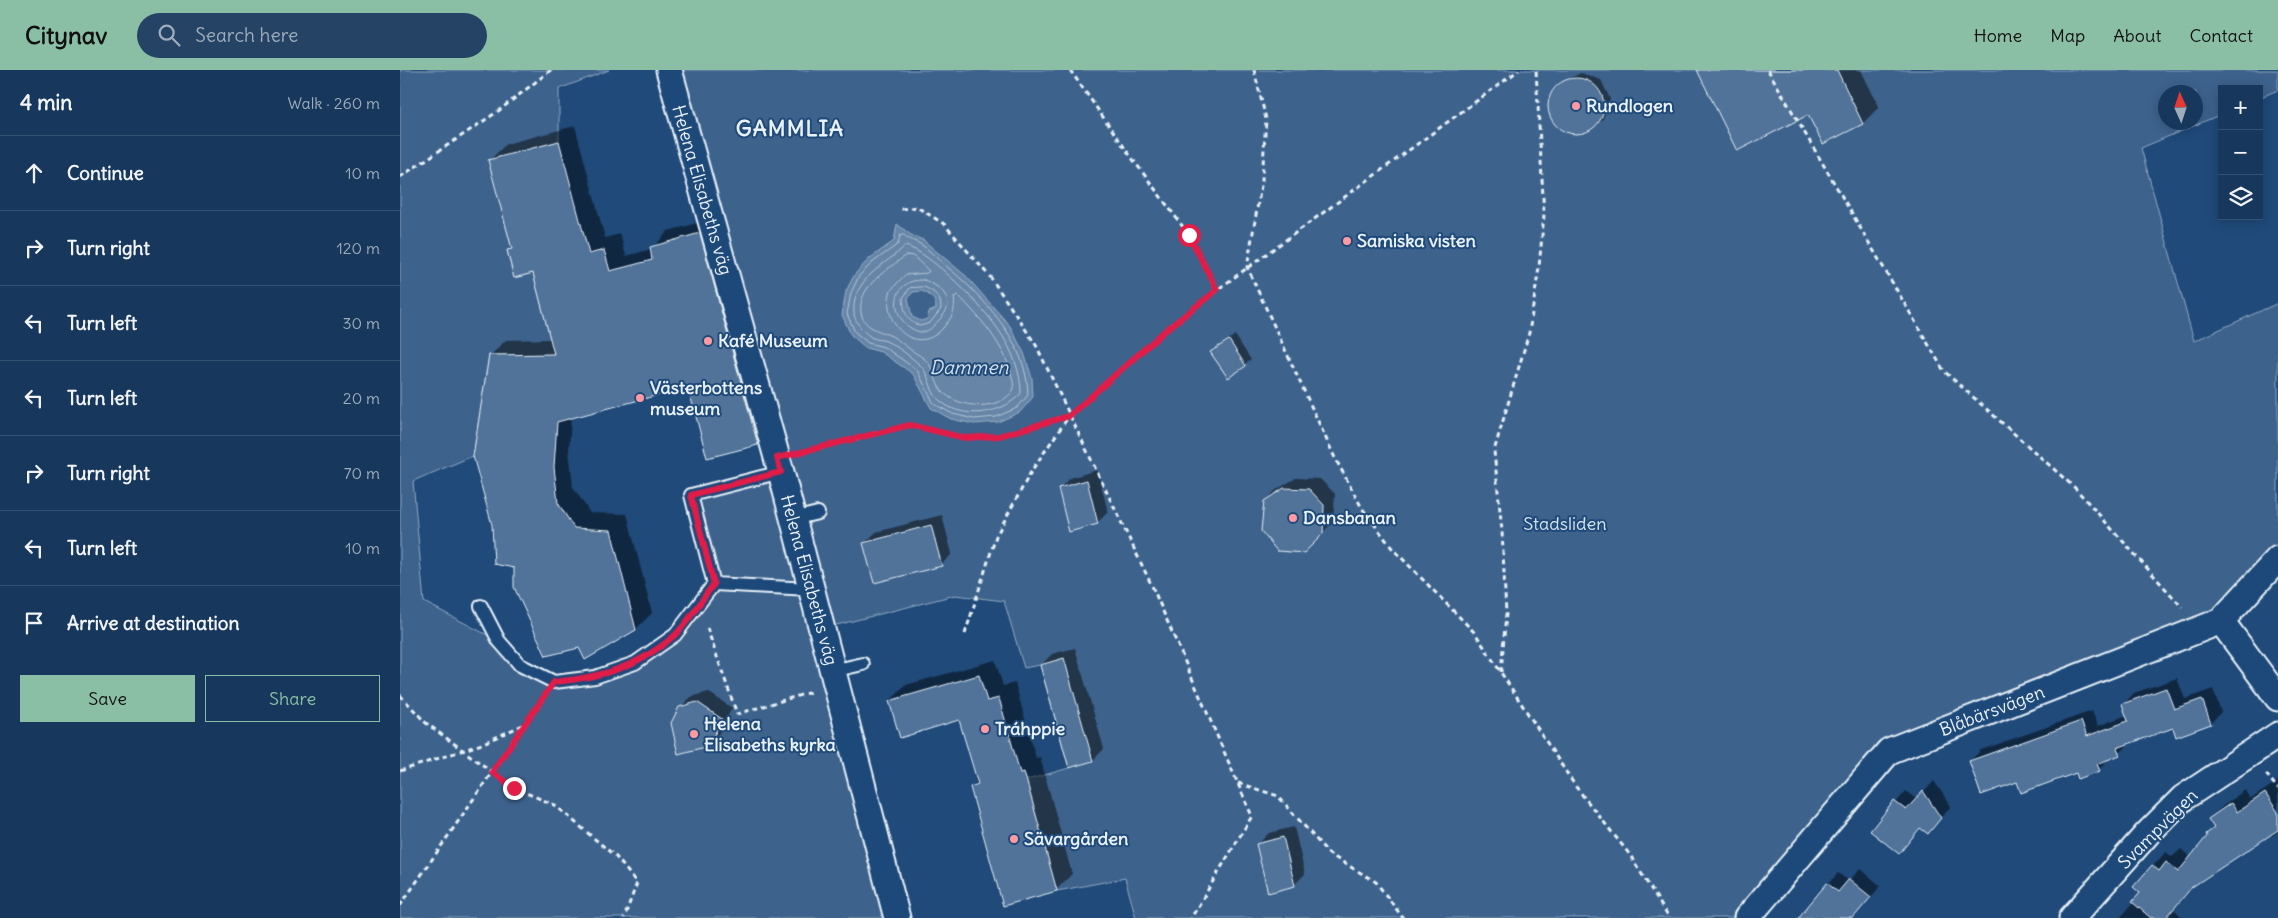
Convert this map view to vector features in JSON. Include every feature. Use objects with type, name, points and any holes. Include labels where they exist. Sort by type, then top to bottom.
[{"type":"street","name":"Helena Elisabeths väg","points":[[669,70],[779,465],[897,918]]},
{"type":"street","name":"Blåbärsvägen","points":[[1747,918],[1889,751],[2212,626],[2278,559]]},
{"type":"street","points":[[2212,626],[2278,698]]},
{"type":"street","name":"Svampvägen","points":[[2072,918],[2147,834],[2183,798],[2278,735]]},
{"type":"lane","points":[[714,584],[691,495],[779,465]]},
{"type":"lane","points":[[793,520],[818,514]]},
{"type":"lane","points":[[714,584],[811,589]]},
{"type":"lane","points":[[481,606],[499,641],[520,665],[554,682],[595,677],[635,664],[675,635],[714,584]]},
{"type":"lane","points":[[834,678],[863,664]]},
{"type":"path","points":[[400,177],[498,112],[551,70]]},
{"type":"path","points":[[1070,70],[1189,235],[1217,290]]},
{"type":"path","points":[[1254,70],[1266,119],[1262,180],[1247,267],[1334,458],[1362,508],[1392,548],[1475,633],[1576,787],[1630,855],[1669,918]]},
{"type":"path","points":[[965,634],[996,536],[1032,470],[1069,416],[1167,329],[1217,290],[1520,70]]},
{"type":"path","points":[[1500,673],[1506,614],[1502,531],[1494,451],[1514,390],[1529,332],[1539,267],[1544,215],[1536,70]]},
{"type":"path","points":[[1768,70],[1944,371],[2075,488],[2212,626]]},
{"type":"path","points":[[901,209],[918,207],[944,224],[991,278],[1036,345],[1152,586],[1252,816],[1191,918]]},
{"type":"path","points":[[779,465],[910,425],[965,438],[991,436],[1038,426],[1069,416]]},
{"type":"path","points":[[699,603],[737,714],[834,678]]},
{"type":"path","points":[[400,906],[554,682]]},
{"type":"path","points":[[400,695],[426,723],[514,788],[555,805],[616,857],[637,883],[624,918]]},
{"type":"path","points":[[400,771],[463,750],[525,724]]},
{"type":"path","points":[[1237,783],[1278,796],[1329,854],[1376,882],[1403,918]]},
{"type":"green space","name":"Stadsliden","points":[[400,70],[609,70],[559,89],[559,141],[489,160],[512,249],[507,251],[514,278],[533,273],[554,354],[489,355],[473,456],[413,481],[424,602],[499,641],[520,665],[554,682],[595,677],[675,635],[714,584],[691,495],[781,472],[669,70],[2278,70],[2278,90],[2263,96],[2263,85],[2218,85],[2218,116],[2203,122],[2203,85],[2158,85],[2158,130],[2184,130],[2141,148],[2194,341],[2278,303],[2278,559],[2221,621],[1889,751],[1747,918],[1136,918],[1125,878],[1057,891],[1027,780],[1069,768],[1040,665],[1024,668],[1004,601],[955,595],[821,629],[897,918],[400,918]]},
{"type":"water","name":"Dammen","points":[[897,224],[911,235],[923,240],[966,276],[1010,326],[1024,353],[1032,378],[1033,397],[1020,412],[998,422],[974,424],[951,419],[931,408],[913,374],[881,352],[866,348],[851,335],[842,315],[846,291],[855,274],[869,259],[894,241]],"holes":[[[922,291],[934,300],[936,309],[929,312],[927,319],[921,321],[912,317],[908,298],[913,292]]]},
{"type":"building","points":[[1697,70],[1837,70],[1863,124],[1823,144],[1808,115],[1737,151]]},
{"type":"building","name":"Rundlogen","points":[[1576,78],[1587,80],[1596,86],[1602,95],[1604,106],[1602,117],[1596,126],[1587,132],[1576,134],[1565,132],[1556,126],[1550,117],[1548,106],[1550,95],[1556,86],[1565,80]]},
{"type":"building","points":[[559,141],[589,254],[604,250],[610,271],[652,260],[650,247],[700,233],[758,445],[707,458],[688,387],[557,422],[554,467],[558,503],[574,528],[611,530],[636,630],[585,660],[579,648],[546,656],[514,587],[514,568],[494,564],[492,525],[473,456],[489,355],[554,354],[533,273],[514,278],[507,250],[512,249],[488,160]]},
{"type":"building","points":[[1229,340],[1246,366],[1228,378],[1210,352]]},
{"type":"building","points":[[1087,480],[1098,524],[1069,532],[1058,488]]},
{"type":"building","name":"Dansbanan","points":[[1284,488],[1309,489],[1324,505],[1323,534],[1304,553],[1277,551],[1261,531],[1264,501]]},
{"type":"building","points":[[931,525],[942,566],[874,583],[863,543]]},
{"type":"building","points":[[1064,658],[1093,761],[1069,768],[1040,665]]},
{"type":"building","points":[[979,675],[987,701],[999,698],[1020,773],[1024,772],[1057,891],[1003,906],[970,787],[978,784],[959,720],[900,738],[889,701]]},
{"type":"building","points":[[2166,688],[2174,709],[2202,699],[2211,724],[2176,737],[2173,728],[2117,748],[2120,755],[2097,764],[2100,771],[2078,779],[2076,773],[2021,793],[2017,782],[1981,795],[1969,761],[2081,721],[2087,736],[2128,721],[2122,704]]},
{"type":"building","name":"Helena Elisabeths kyrka","points":[[697,702],[722,719],[709,746],[678,754],[671,723],[679,707]]},
{"type":"building","points":[[1923,791],[1941,818],[1928,834],[1920,828],[1899,854],[1870,831],[1894,801],[1906,810]]},
{"type":"building","points":[[2265,793],[2278,812],[2278,830],[2192,887],[2166,918],[2151,918],[2132,902],[2140,893],[2133,887],[2152,865],[2159,871],[2166,862],[2178,872],[2207,836],[2206,834],[2214,828],[2208,819],[2231,803],[2237,812]]},
{"type":"building","points":[[1283,837],[1295,886],[1268,893],[1256,844]]},
{"type":"building","points":[[1849,879],[1871,897],[1853,918],[1798,918],[1827,883],[1838,892]]},
{"type":"place","name":"Rundlogen","points":[[1576,106]]},
{"type":"place","name":"Samiska visten","points":[[1347,241]]},
{"type":"place","name":"Kafé Museum","points":[[708,341]]},
{"type":"place","name":"Västerbottens museum","points":[[640,398]]},
{"type":"place","name":"Dansbanan","points":[[1293,518]]},
{"type":"place","name":"Tráhppie","points":[[985,729]]},
{"type":"place","name":"Helena Elisabeths kyrka","points":[[694,734]]},
{"type":"place","name":"Sävargården","points":[[1014,839]]},
{"type":"district","name":"GAMMLIA","points":[[790,128]]},
{"type":"route","points":[[514,788],[492,772],[554,682],[595,677],[635,664],[675,635],[714,584],[691,495],[781,472],[777,458],[910,425],[965,438],[999,436],[1069,416],[1167,329],[1217,290],[1189,235]]}]
